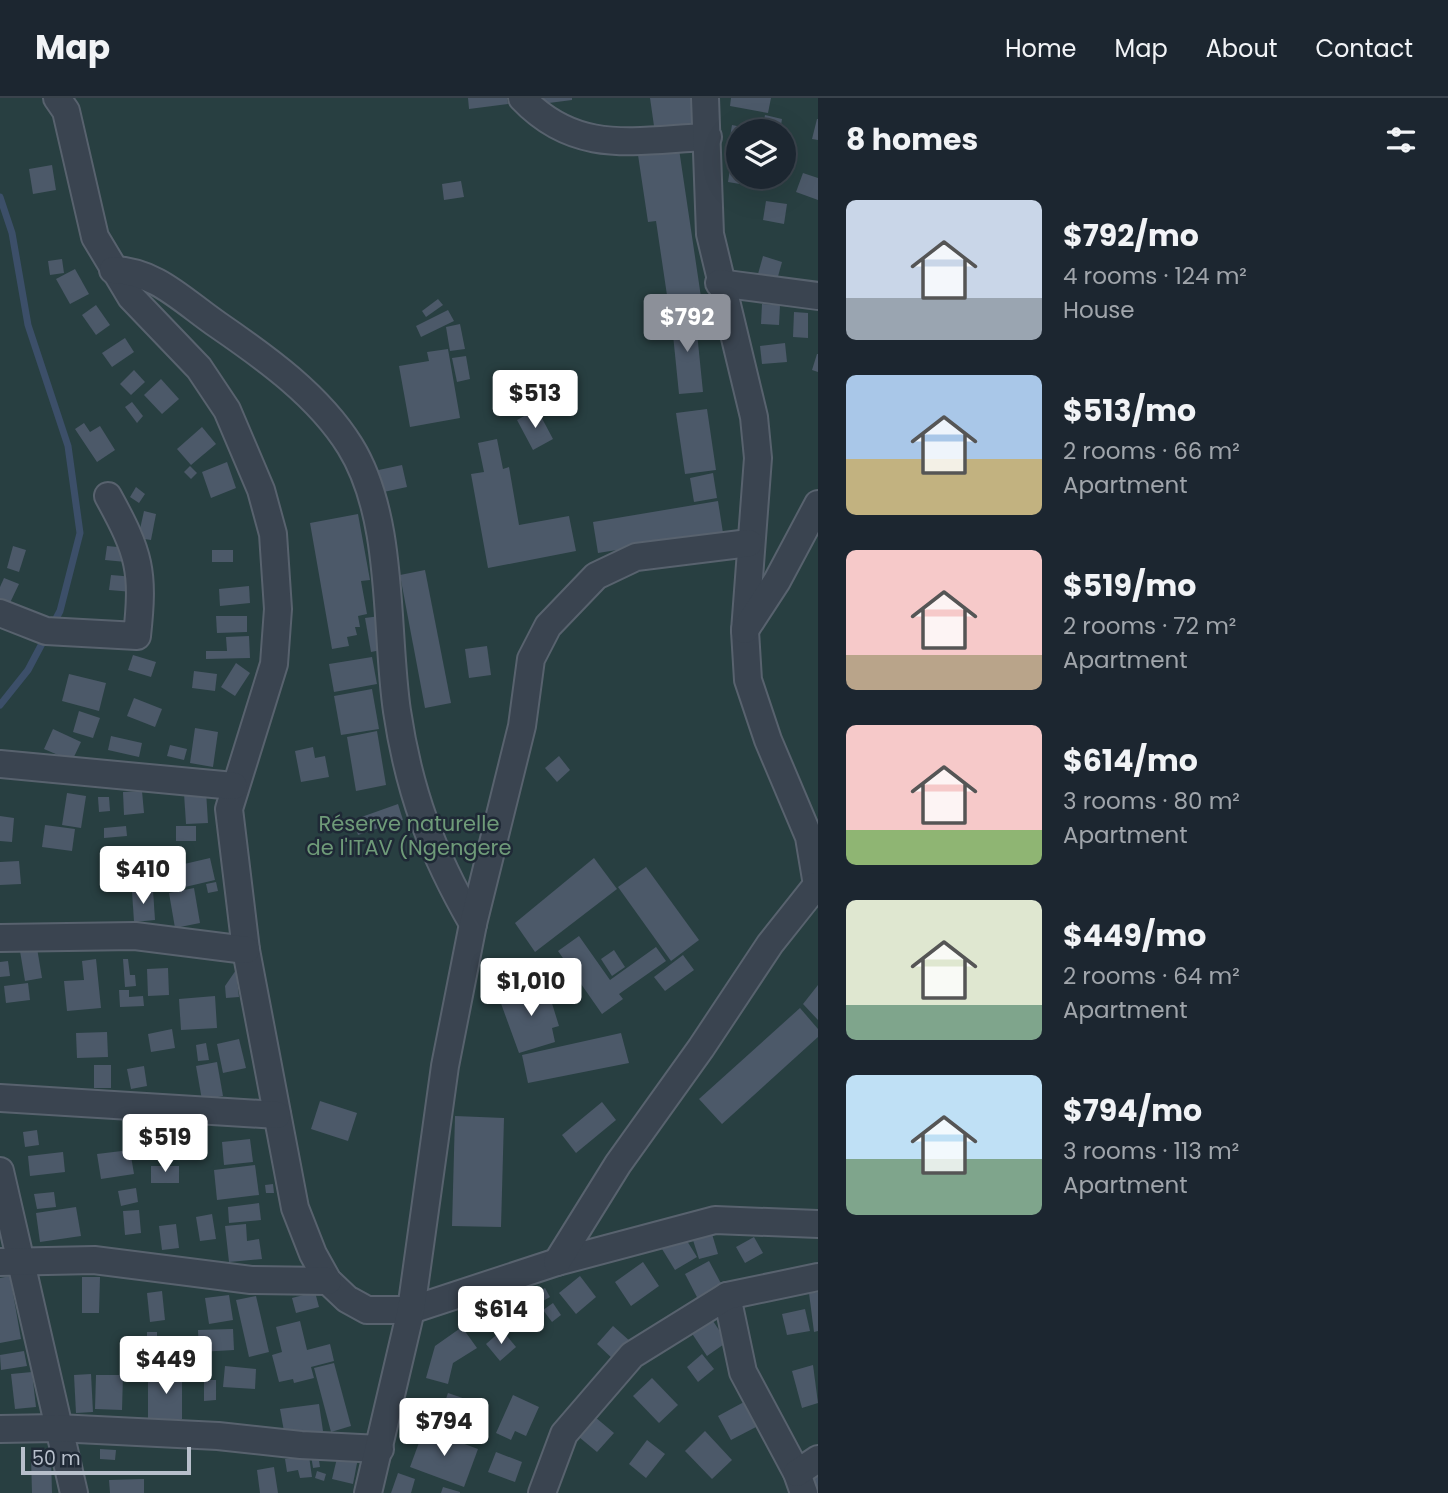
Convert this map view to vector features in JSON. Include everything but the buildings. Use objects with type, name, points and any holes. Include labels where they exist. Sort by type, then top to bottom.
[{"type":"street","points":[[57,98],[66,111],[95,237],[131,297],[199,368],[227,410],[261,489],[273,534],[278,609],[274,664],[229,809],[246,950],[295,1208],[313,1254],[328,1281],[347,1299],[367,1310],[411,1310],[557,1262],[715,1220],[818,1224]]},
{"type":"street","points":[[522,98],[538,114],[573,135],[607,141],[708,137]]},
{"type":"street","points":[[557,1262],[618,1164],[701,1048],[770,944],[817,888],[809,837],[768,740],[748,680],[745,631],[749,543],[758,458],[754,417],[719,283],[710,234],[705,98]]},
{"type":"street","points":[[113,270],[135,270],[160,283],[233,335],[301,389],[334,423],[351,448],[361,469],[380,535],[392,635],[397,710],[424,827],[442,871],[473,924]]},
{"type":"street","points":[[719,283],[818,296]]},
{"type":"street","points":[[0,613],[46,631],[137,636],[142,585],[130,536],[108,496]]},
{"type":"street","points":[[745,631],[777,581],[818,505]]},
{"type":"street","points":[[368,1493],[411,1310],[445,1066],[473,924],[522,726],[531,659],[548,626],[596,576],[636,557],[749,543]]},
{"type":"street","points":[[0,764],[234,786]]},
{"type":"street","points":[[0,938],[135,936],[246,950]]},
{"type":"street","points":[[0,1098],[277,1115]]},
{"type":"street","points":[[0,1171],[10,1263],[74,1493]]},
{"type":"street","points":[[10,1263],[94,1260],[251,1280],[328,1281]]},
{"type":"street","points":[[542,1493],[564,1434],[632,1355],[727,1296],[818,1277]]},
{"type":"street","points":[[727,1296],[743,1372],[806,1475]]},
{"type":"street","points":[[0,1429],[57,1428],[218,1436],[301,1446],[346,1445],[380,1449]]},
{"type":"green space","name":"Réserve naturelle de l'ITAV (Ngengere","points":[[0,98],[818,98],[818,1493],[0,1493]]},
{"type":"waterway","points":[[0,197],[12,233],[28,325],[68,446],[80,533],[60,611],[52,626]]},
{"type":"waterway","points":[[0,705],[28,670],[46,636]]}]
